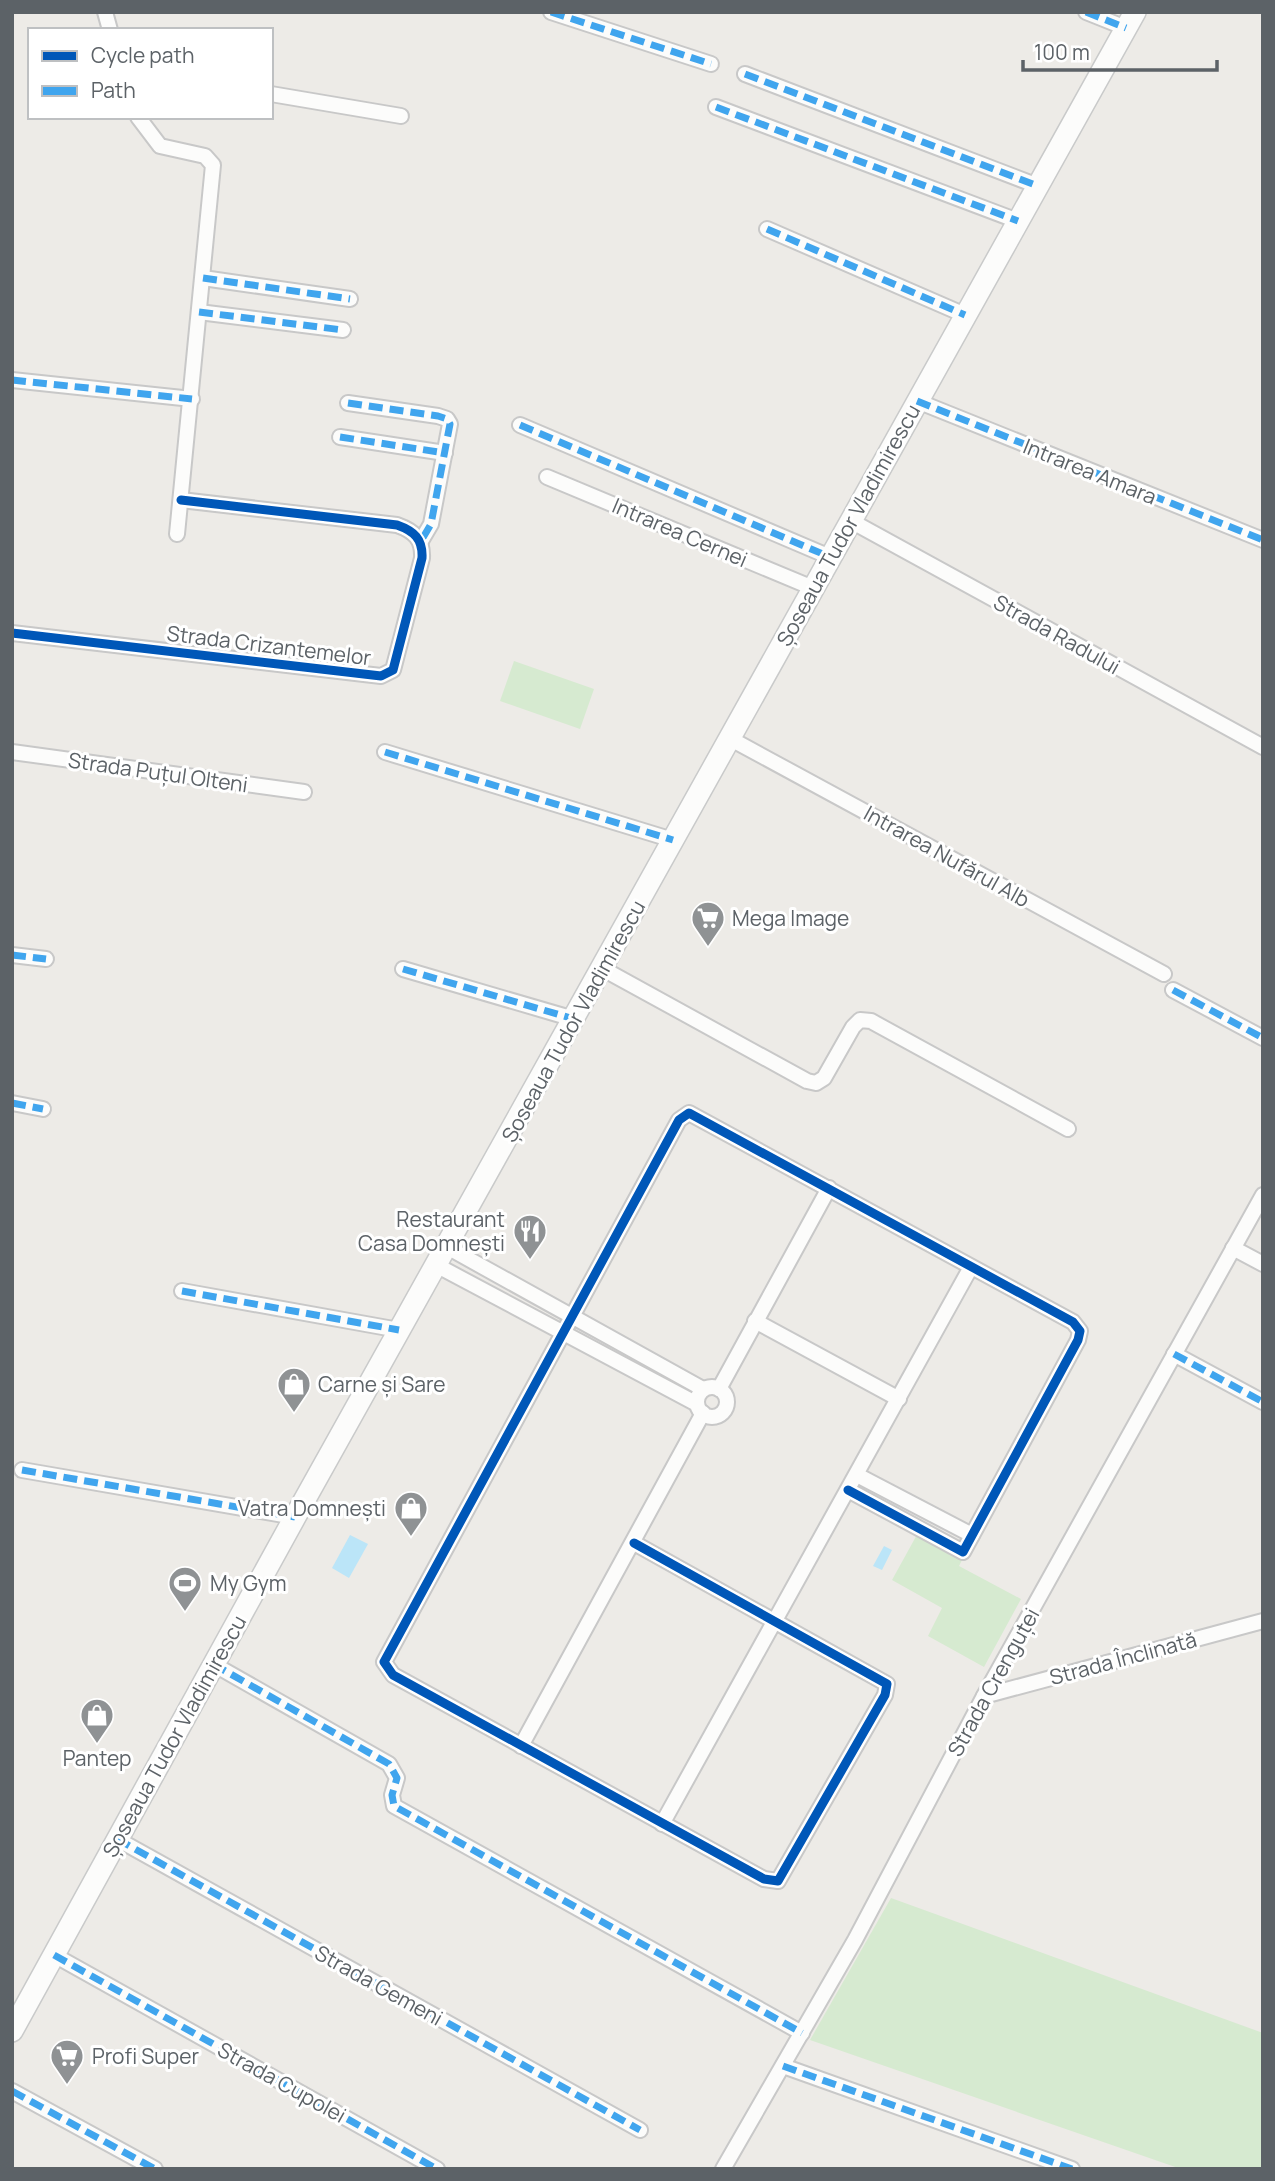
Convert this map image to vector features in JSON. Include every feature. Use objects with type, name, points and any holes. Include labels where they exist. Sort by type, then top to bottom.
[{"type":"main road","name":"Șoseaua Tudor Vladimirescu","points":[[12,2031],[399,1330],[1131,20]]},
{"type":"street","points":[[551,12],[711,64]]},
{"type":"street","points":[[1086,12],[1131,20]]},
{"type":"street","points":[[745,74],[1038,186]]},
{"type":"street","points":[[273,94],[401,116]]},
{"type":"street","points":[[716,107],[1018,222]]},
{"type":"street","points":[[140,119],[160,146],[205,156],[213,165],[177,534]]},
{"type":"street","points":[[767,229],[965,315]]},
{"type":"street","points":[[203,278],[350,299]]},
{"type":"street","points":[[199,312],[343,330]]},
{"type":"street","points":[[12,380],[192,398]]},
{"type":"street","name":"Intrarea Amara","points":[[917,401],[1263,540]]},
{"type":"street","name":"Strada Crizantemelor","points":[[12,632],[381,676],[388,674],[396,664],[422,558],[421,541],[430,524],[450,431],[447,419],[348,403]]},
{"type":"street","points":[[520,425],[830,557]]},
{"type":"street","points":[[340,437],[445,453]]},
{"type":"street","name":"Intrarea Cernei","points":[[547,477],[813,588]]},
{"type":"street","points":[[181,500],[397,526],[408,529],[421,541]]},
{"type":"street","name":"Strada Radului","points":[[851,520],[1263,747]]},
{"type":"street","name":"Intrarea Nufărul Alb","points":[[729,738],[1164,974]]},
{"type":"street","points":[[386,751],[673,840]]},
{"type":"street","name":"Strada Puțul Olteni","points":[[12,752],[304,792]]},
{"type":"street","points":[[12,955],[46,959]]},
{"type":"street","points":[[403,969],[574,1019]]},
{"type":"street","points":[[603,969],[807,1081],[816,1083],[824,1078],[853,1027],[860,1020],[871,1021],[1068,1129]]},
{"type":"street","points":[[1173,990],[1263,1038]]},
{"type":"street","points":[[12,1103],[43,1109]]},
{"type":"street","points":[[635,1543],[883,1681],[888,1688],[778,1881],[770,1882],[393,1675],[384,1661],[562,1332],[684,1115],[694,1114],[1073,1322],[1080,1331],[1078,1340],[963,1552],[848,1490]]},
{"type":"street","points":[[719,1389],[829,1188]]},
{"type":"street","name":"Strada Crenguței","points":[[723,2169],[802,2033],[984,1696],[1263,1195]]},
{"type":"street","points":[[1233,1248],[1263,1264]]},
{"type":"street","points":[[442,1256],[572,1315],[703,1389],[719,1389],[727,1398],[724,1410],[716,1416],[700,1409],[562,1332],[442,1256]]},
{"type":"street","points":[[662,1824],[971,1267]]},
{"type":"street","points":[[182,1291],[399,1330]]},
{"type":"street","points":[[755,1321],[899,1399]]},
{"type":"street","points":[[628,1368],[637,1351]]},
{"type":"street","points":[[1174,1354],[1263,1402]]},
{"type":"street","points":[[521,1746],[635,1543],[700,1409],[703,1389]]},
{"type":"street","points":[[22,1470],[295,1517]]},
{"type":"street","points":[[857,1475],[972,1535]]},
{"type":"street","name":"Strada Înclinată","points":[[984,1696],[1263,1621]]},
{"type":"street","points":[[214,1664],[389,1764],[397,1779],[392,1795],[394,1806],[802,2033]]},
{"type":"street","name":"Strada Gemeni","points":[[117,1839],[640,2130]]},
{"type":"street","name":"Strada Cupolei","points":[[54,1955],[437,2169]]},
{"type":"street","points":[[783,2066],[1072,2169]]},
{"type":"street","points":[[12,2091],[155,2169]]},
{"type":"green space","points":[[514,661],[594,689],[580,729],[500,701]]},
{"type":"green space","points":[[919,1531],[964,1556],[959,1566],[1021,1599],[984,1667],[928,1636],[942,1608],[892,1580]]},
{"type":"green space","points":[[891,1898],[1263,2033],[1263,2169],[1181,2169],[810,2040]]},
{"type":"water","points":[[350,1535],[368,1544],[349,1578],[332,1568]]},
{"type":"water","points":[[884,1546],[892,1550],[882,1570],[873,1566]]},
{"type":"marked path","points":[[551,12],[711,64]]},
{"type":"marked path","points":[[1086,12],[1126,28]]},
{"type":"marked path","points":[[745,74],[1038,186]]},
{"type":"marked path","points":[[716,107],[1018,221]]},
{"type":"marked path","points":[[767,229],[965,315]]},
{"type":"marked path","points":[[203,278],[350,299]]},
{"type":"marked path","points":[[199,312],[343,330]]},
{"type":"marked path","points":[[12,380],[192,399]]},
{"type":"marked path","points":[[917,401],[1263,540]]},
{"type":"marked path","points":[[348,403],[438,416],[447,419],[450,424],[431,524],[421,541]]},
{"type":"marked path","points":[[520,425],[830,557]]},
{"type":"marked path","points":[[340,437],[445,453]]},
{"type":"marked path","points":[[385,752],[673,840]]},
{"type":"marked path","points":[[12,955],[46,959]]},
{"type":"marked path","points":[[403,969],[574,1019]]},
{"type":"marked path","points":[[1173,990],[1263,1038]]},
{"type":"marked path","points":[[12,1103],[43,1109]]},
{"type":"marked path","points":[[182,1291],[399,1330]]},
{"type":"marked path","points":[[1174,1354],[1263,1402]]},
{"type":"marked path","points":[[22,1470],[295,1517]]},
{"type":"marked path","points":[[213,1664],[389,1764],[397,1778],[392,1795],[394,1806],[802,2033]]},
{"type":"marked path","points":[[117,1839],[640,2130]]},
{"type":"marked path","points":[[54,1955],[437,2169]]},
{"type":"marked path","points":[[783,2066],[1072,2169]]},
{"type":"marked path","points":[[12,2091],[155,2169]]},
{"type":"cycle path","points":[[12,633],[381,676],[393,670],[422,558],[421,546],[413,533],[397,525],[181,500]]},
{"type":"cycle path","points":[[634,1543],[887,1684],[885,1695],[778,1881],[764,1879],[393,1675],[384,1662],[679,1120],[689,1113],[1073,1322],[1080,1331],[1078,1340],[963,1552],[848,1490]]},
{"type":"place","name":"Mega Image","points":[[708,948]]},
{"type":"place","name":"Restaurant Casa Domnești","points":[[530,1261]]},
{"type":"place","name":"Carne și Sare","points":[[294,1414]]},
{"type":"place","name":"Vatra Domnești","points":[[411,1538]]},
{"type":"place","name":"My Gym","points":[[185,1613]]},
{"type":"place","name":"Pantep","points":[[97,1745]]},
{"type":"place","name":"Profi Super","points":[[67,2086]]}]
